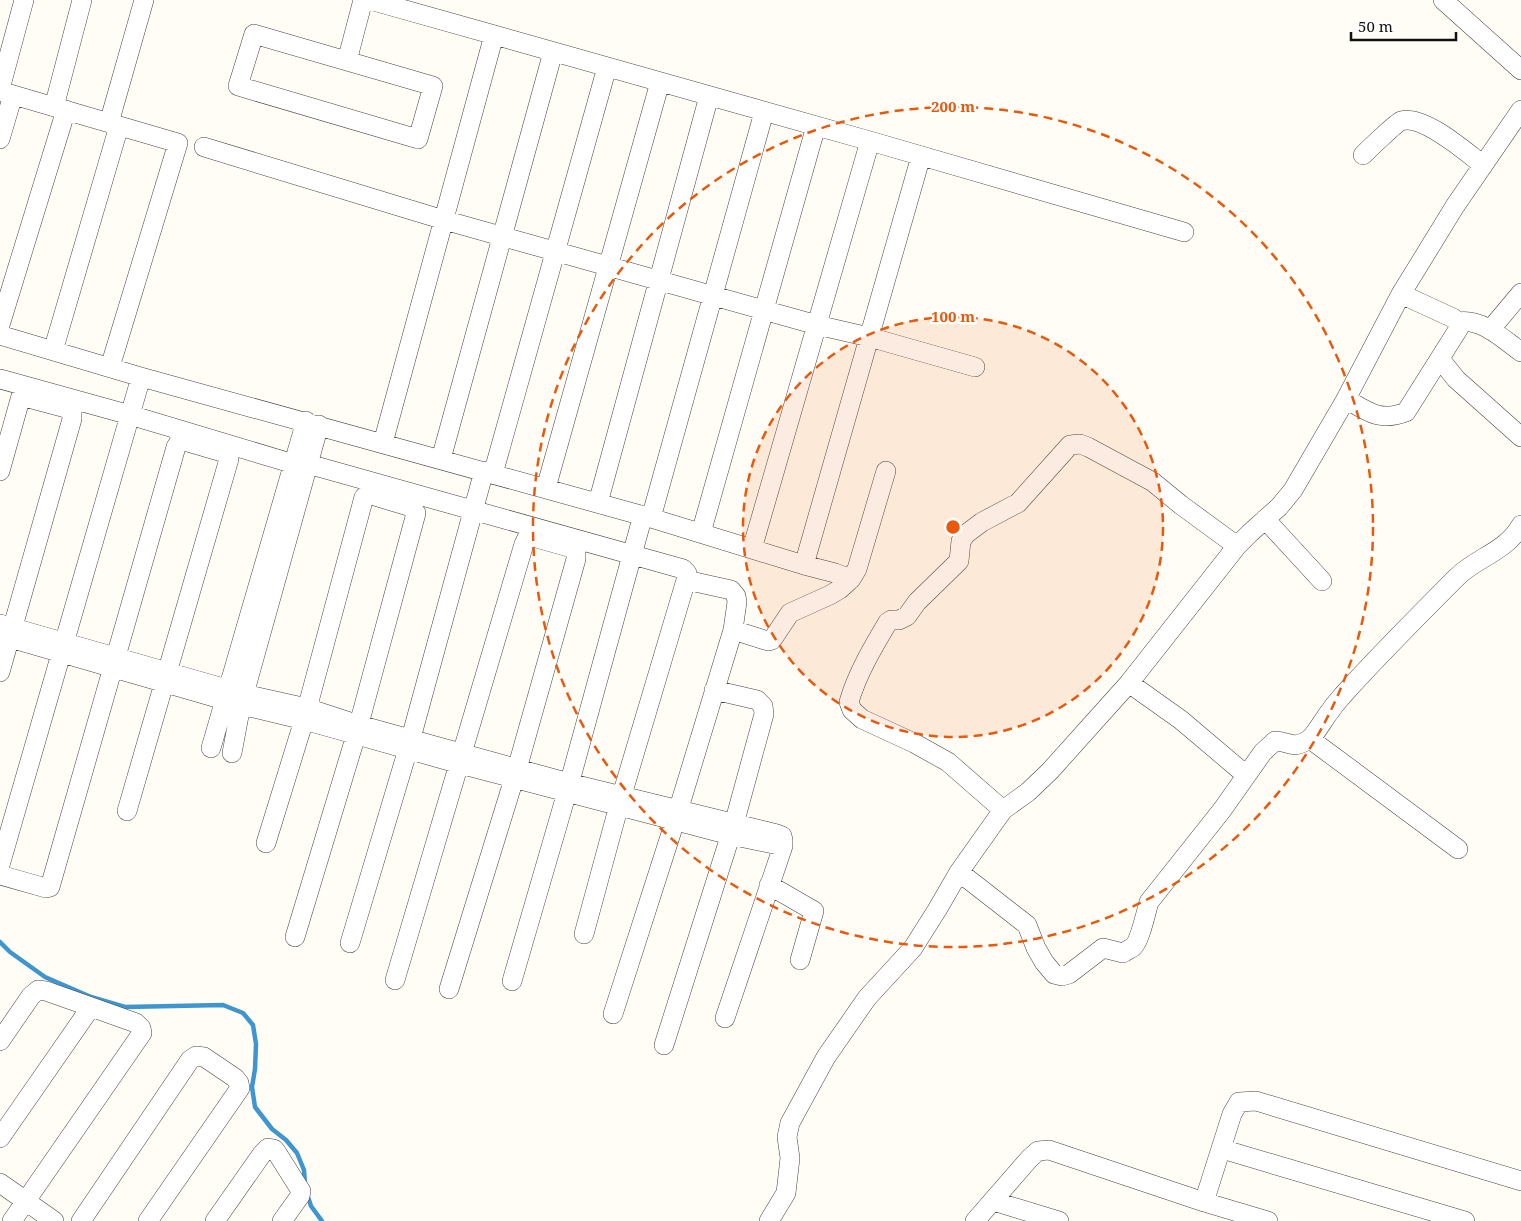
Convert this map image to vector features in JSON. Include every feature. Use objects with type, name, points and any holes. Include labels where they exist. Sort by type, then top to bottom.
[{"type":"street","points":[[0,139],[4,92],[24,0]]},
{"type":"street","points":[[0,325],[60,109],[82,0]]},
{"type":"street","points":[[53,351],[114,124],[144,0]]},
{"type":"street","points":[[347,61],[363,0]]},
{"type":"street","points":[[370,0],[1184,232]]},
{"type":"street","points":[[1443,0],[1521,70]]},
{"type":"street","points":[[254,34],[347,61],[433,86],[418,139],[238,86],[254,34]]},
{"type":"street","points":[[383,443],[494,35]]},
{"type":"street","points":[[440,459],[553,52]]},
{"type":"street","points":[[350,943],[409,744],[474,510],[489,472],[556,251],[607,67]]},
{"type":"street","points":[[546,488],[660,82]]},
{"type":"street","points":[[4,92],[178,143],[110,368]]},
{"type":"street","points":[[598,503],[709,96]]},
{"type":"street","points":[[769,1221],[786,1193],[790,1158],[787,1138],[790,1123],[826,1057],[867,998],[913,948],[959,872],[1003,810],[1028,792],[1050,771],[1129,683],[1237,546],[1279,507],[1293,490],[1346,399],[1401,294],[1455,206],[1521,110]]},
{"type":"street","points":[[512,981],[568,788],[632,555],[647,517],[713,296],[764,112]]},
{"type":"street","points":[[1363,155],[1401,121],[1412,121],[1447,136],[1483,165]]},
{"type":"street","points":[[701,533],[816,126]]},
{"type":"street","points":[[752,549],[870,141]]},
{"type":"street","points":[[204,147],[444,220],[817,325],[869,337],[975,367]]},
{"type":"street","points":[[804,565],[921,156]]},
{"type":"street","points":[[1490,330],[1521,293]]},
{"type":"street","points":[[1346,399],[1384,417],[1406,412],[1459,328],[1458,322],[1453,318],[1401,294]]},
{"type":"street","points":[[1458,322],[1476,322],[1521,352]]},
{"type":"street","points":[[0,335],[141,377],[546,488],[851,579]]},
{"type":"street","points":[[1440,359],[1456,379],[1521,437]]},
{"type":"street","points":[[2,853],[141,377]]},
{"type":"street","points":[[0,379],[23,391],[66,408],[73,415],[6,631],[0,672]]},
{"type":"street","points":[[23,391],[130,415],[683,569],[687,573],[686,580],[621,800],[584,934]]},
{"type":"street","points":[[0,471],[23,391]]},
{"type":"street","points":[[211,748],[234,697],[312,423]]},
{"type":"street","points":[[0,875],[46,888],[50,887],[177,444],[184,441],[225,453],[229,459],[127,811]]},
{"type":"street","points":[[1003,810],[948,762],[914,743],[862,719],[852,710],[849,702],[872,650],[888,622],[907,616],[917,602],[959,561],[961,541],[966,534],[982,522],[1018,503],[1070,445],[1080,444],[1153,482],[1237,546]]},
{"type":"street","points":[[732,630],[768,641],[772,640],[790,613],[830,595],[851,579],[857,569],[886,471]]},
{"type":"street","points":[[266,844],[305,714],[364,497],[368,494],[411,506],[416,513],[357,730],[295,937]]},
{"type":"street","points":[[1265,519],[1322,582]]},
{"type":"street","points":[[959,872],[1027,925],[1036,948],[1054,974],[1066,976],[1103,948],[1123,953],[1135,946],[1140,936],[1143,919],[1150,902],[1222,810],[1262,752],[1276,741],[1296,746],[1310,739],[1332,708],[1376,659],[1462,572],[1502,547],[1521,525]]},
{"type":"street","points":[[395,980],[524,544],[527,538],[533,537],[572,548],[576,552],[576,559],[515,773],[449,989]]},
{"type":"street","points":[[613,1014],[677,815],[732,630],[737,602],[736,596],[731,590],[686,580]]},
{"type":"street","points":[[6,631],[234,697],[305,714],[568,788],[732,829],[782,836],[783,846],[725,1018]]},
{"type":"street","points":[[1129,683],[1180,720],[1246,775]]},
{"type":"street","points":[[664,1045],[732,829],[764,714],[763,706],[757,700],[714,690]]},
{"type":"street","points":[[232,753],[234,697]]},
{"type":"street","points":[[1310,739],[1458,849]]},
{"type":"street","points":[[770,885],[814,911],[800,960]]},
{"type":"street","points":[[0,1041],[31,996],[38,990],[46,991],[136,1023],[141,1028],[142,1033],[12,1221]]},
{"type":"street","points":[[0,1138],[91,1007]]},
{"type":"street","points":[[82,1221],[190,1060],[196,1056],[204,1057],[235,1078],[240,1088],[148,1221]]},
{"type":"street","points":[[1211,1209],[1222,1149],[1232,1114],[1239,1102],[1256,1101],[1521,1181]]},
{"type":"street","points":[[215,1221],[268,1148],[277,1153],[301,1191],[300,1196],[282,1221]]},
{"type":"street","points":[[1222,1149],[1465,1221]]},
{"type":"street","points":[[975,1221],[1030,1158],[1038,1151],[1049,1150],[1211,1209],[1268,1221]]},
{"type":"street","points":[[0,1183],[54,1221]]},
{"type":"street","points":[[993,1201],[1059,1221]]},
{"type":"waterway","points":[[0,942],[10,952],[45,977],[91,997],[125,1007],[223,1005],[243,1013],[253,1025],[256,1044],[252,1087],[255,1107],[272,1129],[286,1140],[297,1153],[304,1170],[305,1184]]},
{"type":"waterway","points":[[307,1194],[311,1206],[322,1221]]}]
